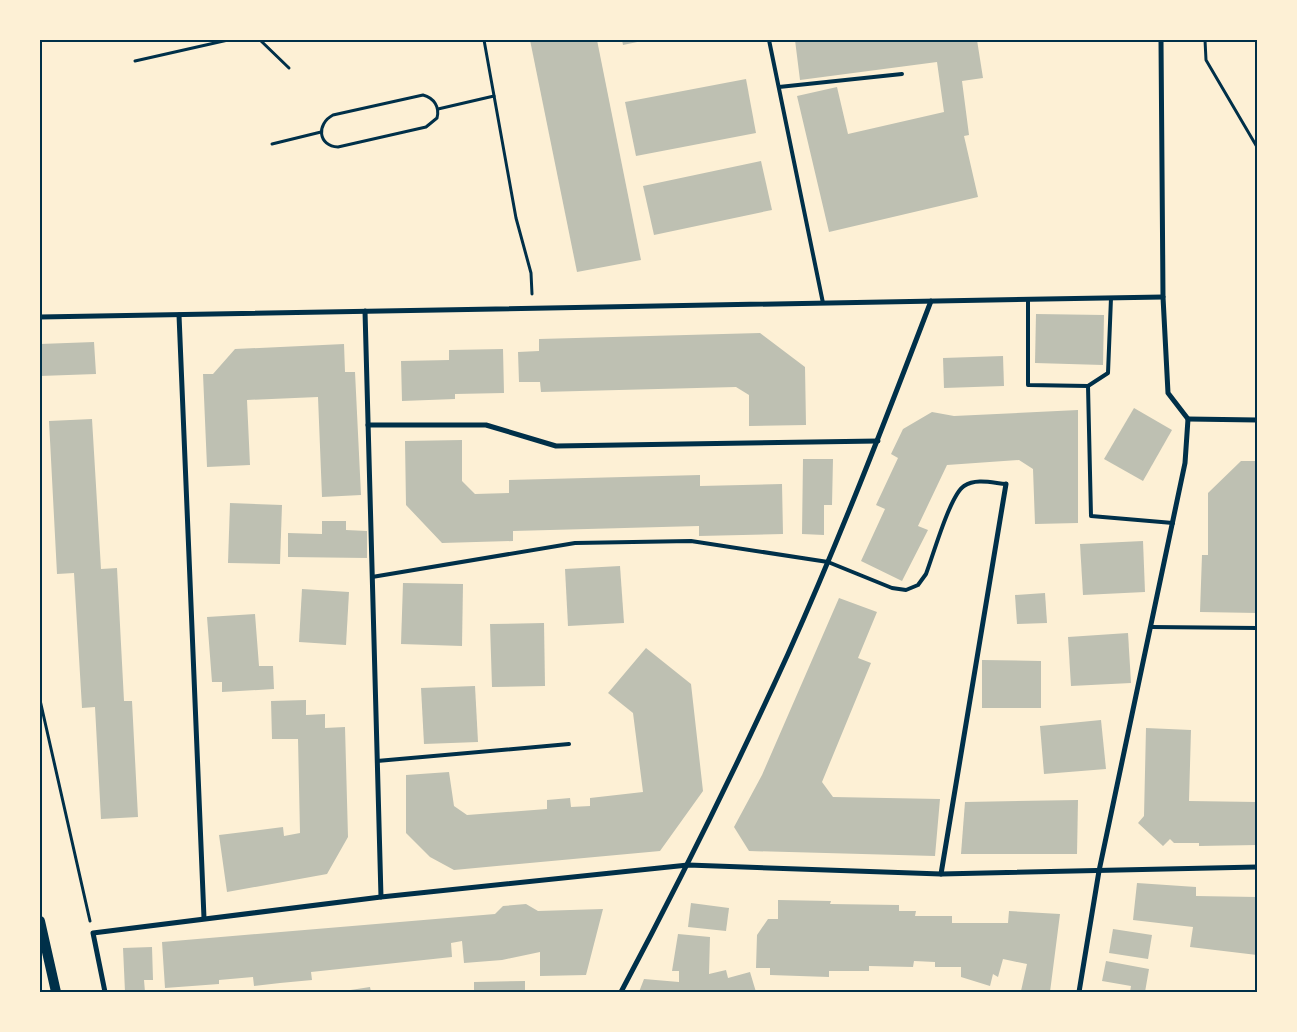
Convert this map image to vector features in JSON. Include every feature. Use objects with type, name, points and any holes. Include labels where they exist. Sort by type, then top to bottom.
[{"type":"main road","points":[[40,921],[56,992]]},
{"type":"street","points":[[1079,992],[1099,871],[1185,463],[1188,419],[1168,393],[1163,296],[1161,40]]},
{"type":"street","points":[[40,317],[1163,296]]},
{"type":"street","points":[[621,992],[688,864],[788,654],[878,441],[931,301]]},
{"type":"street","points":[[365,311],[381,897]]},
{"type":"street","points":[[179,315],[204,918]]},
{"type":"street","points":[[1188,419],[1257,420]]},
{"type":"street","points":[[368,425],[486,424],[556,446],[878,441]]},
{"type":"street","points":[[941,874],[1006,484]]},
{"type":"street","points":[[105,992],[93,933],[381,897],[688,864],[941,874],[1257,867]]},
{"type":"lane","points":[[769,40],[823,303]]},
{"type":"lane","points":[[779,87],[902,74]]},
{"type":"lane","points":[[1028,299],[1028,385],[1088,386],[1108,373],[1111,298]]},
{"type":"lane","points":[[1088,386],[1091,516],[1173,522]]},
{"type":"lane","points":[[372,577],[574,543],[691,541],[828,562],[892,588],[906,590],[918,584],[926,574],[953,500],[964,486],[977,482],[1006,484]]},
{"type":"lane","points":[[1151,627],[1257,628]]},
{"type":"lane","points":[[377,761],[569,744]]},
{"type":"path","points":[[135,61],[228,40]]},
{"type":"path","points":[[260,40],[289,68]]},
{"type":"path","points":[[484,40],[516,218],[531,273],[533,308]]},
{"type":"path","points":[[1205,40],[1206,60],[1257,147]]},
{"type":"path","points":[[418,95],[429,96],[438,109],[434,122],[426,127],[338,147],[328,145],[321,132],[324,122],[332,116],[418,95]]},
{"type":"path","points":[[438,109],[494,96]]},
{"type":"path","points":[[272,144],[321,132]]},
{"type":"path","points":[[40,700],[93,933]]},
{"type":"building","points":[[530,40],[597,40],[641,260],[577,272]]},
{"type":"building","points":[[622,40],[642,40],[642,41],[623,45]]},
{"type":"building","points":[[795,40],[977,40],[983,78],[962,81],[969,135],[964,136],[978,197],[829,232],[797,96],[837,87],[848,134],[944,112],[937,62],[800,80]]},
{"type":"building","points":[[746,79],[756,133],[636,156],[625,102]]},
{"type":"building","points":[[761,161],[772,210],[654,235],[643,186]]},
{"type":"building","points":[[1036,314],[1104,315],[1103,365],[1035,363]]},
{"type":"building","points":[[760,333],[805,367],[806,425],[749,426],[749,395],[736,387],[541,392],[540,382],[519,382],[518,352],[539,351],[539,339]]},
{"type":"building","points":[[94,342],[96,374],[40,376],[40,344]]},
{"type":"building","points":[[344,344],[345,372],[355,372],[361,495],[322,497],[318,397],[247,400],[250,465],[207,467],[203,374],[213,374],[235,349]]},
{"type":"building","points":[[503,349],[504,393],[455,394],[455,399],[402,401],[401,361],[449,360],[449,350]]},
{"type":"building","points":[[1003,356],[1004,386],[944,388],[943,358]]},
{"type":"building","points":[[1134,408],[1172,430],[1143,481],[1104,459]]},
{"type":"building","points":[[1078,410],[1078,523],[1035,524],[1033,469],[1019,460],[947,465],[918,526],[928,530],[902,581],[861,561],[885,509],[876,505],[898,458],[891,454],[903,429],[932,412],[954,416]]},
{"type":"building","points":[[92,419],[101,569],[117,568],[124,701],[132,701],[138,817],[101,819],[95,707],[82,708],[74,573],[57,574],[49,421]]},
{"type":"building","points":[[462,440],[462,481],[475,494],[509,493],[509,480],[700,475],[700,486],[782,484],[783,534],[699,536],[699,526],[513,531],[513,541],[442,543],[406,505],[405,441]]},
{"type":"building","points":[[803,459],[833,459],[832,505],[824,505],[824,535],[802,534]]},
{"type":"building","points":[[1241,461],[1257,461],[1257,613],[1200,612],[1202,555],[1208,555],[1208,493]]},
{"type":"building","points":[[230,503],[282,505],[280,564],[228,563]]},
{"type":"building","points":[[322,521],[346,521],[346,530],[367,531],[367,558],[288,557],[288,533],[322,534]]},
{"type":"building","points":[[1143,541],[1145,592],[1083,595],[1080,544]]},
{"type":"building","points":[[620,566],[624,623],[568,626],[565,569]]},
{"type":"building","points":[[403,583],[463,584],[462,646],[401,644]]},
{"type":"building","points":[[302,589],[349,592],[346,645],[299,642]]},
{"type":"building","points":[[1045,593],[1047,623],[1017,624],[1015,595]]},
{"type":"building","points":[[839,598],[877,612],[858,658],[871,663],[822,782],[833,797],[940,799],[935,856],[749,851],[734,827],[762,775]]},
{"type":"building","points":[[255,614],[259,666],[273,666],[274,689],[222,692],[222,682],[212,682],[207,617]]},
{"type":"building","points":[[544,623],[545,686],[492,687],[490,624]]},
{"type":"building","points":[[1128,633],[1131,683],[1071,686],[1068,637]]},
{"type":"building","points":[[646,648],[691,684],[703,791],[660,851],[454,870],[430,857],[406,833],[406,775],[449,772],[454,806],[467,815],[547,809],[547,800],[570,798],[571,807],[590,806],[590,798],[643,792],[633,713],[608,693]]},
{"type":"building","points":[[982,660],[1041,661],[1041,708],[982,708]]},
{"type":"building","points":[[475,686],[478,742],[424,744],[421,688]]},
{"type":"building","points":[[306,700],[306,715],[325,714],[325,728],[345,727],[348,837],[327,874],[227,892],[219,835],[283,827],[284,836],[300,833],[298,739],[272,739],[271,701]]},
{"type":"building","points":[[1101,720],[1106,769],[1044,774],[1040,726]]},
{"type":"building","points":[[1146,728],[1191,730],[1189,801],[1257,802],[1257,845],[1199,846],[1199,843],[1174,843],[1170,839],[1163,846],[1138,823],[1144,816]]},
{"type":"building","points":[[1078,800],[1077,854],[961,854],[965,802]]},
{"type":"building","points":[[1137,883],[1196,887],[1196,896],[1257,897],[1257,955],[1190,947],[1193,927],[1133,920]]},
{"type":"building","points":[[778,900],[831,901],[830,904],[899,905],[899,911],[916,911],[915,916],[952,916],[952,923],[1008,923],[1009,911],[1060,914],[1050,992],[1021,991],[1027,964],[1003,959],[998,977],[993,974],[990,986],[961,977],[961,967],[935,967],[935,962],[914,961],[913,967],[869,966],[869,971],[829,971],[829,977],[770,975],[770,968],[756,968],[757,935],[768,919],[778,919]]},
{"type":"building","points":[[691,903],[729,908],[726,931],[688,927]]},
{"type":"building","points":[[526,904],[538,911],[603,909],[586,975],[540,976],[540,952],[502,960],[464,963],[462,941],[451,943],[452,957],[311,972],[312,980],[254,986],[253,977],[219,980],[219,984],[165,988],[162,942],[495,914],[503,906]]},
{"type":"building","points":[[1113,929],[1152,935],[1148,959],[1109,953]]},
{"type":"building","points":[[678,934],[710,937],[709,974],[726,970],[728,978],[750,972],[756,992],[639,992],[644,979],[679,982],[679,971],[672,971]]},
{"type":"building","points":[[152,947],[153,980],[144,980],[145,992],[125,992],[123,948]]},
{"type":"building","points":[[1106,961],[1149,969],[1145,992],[1130,992],[1131,986],[1102,981]]},
{"type":"building","points":[[525,981],[525,992],[474,992],[474,982]]},
{"type":"building","points":[[370,987],[371,992],[344,992],[344,991]]}]
